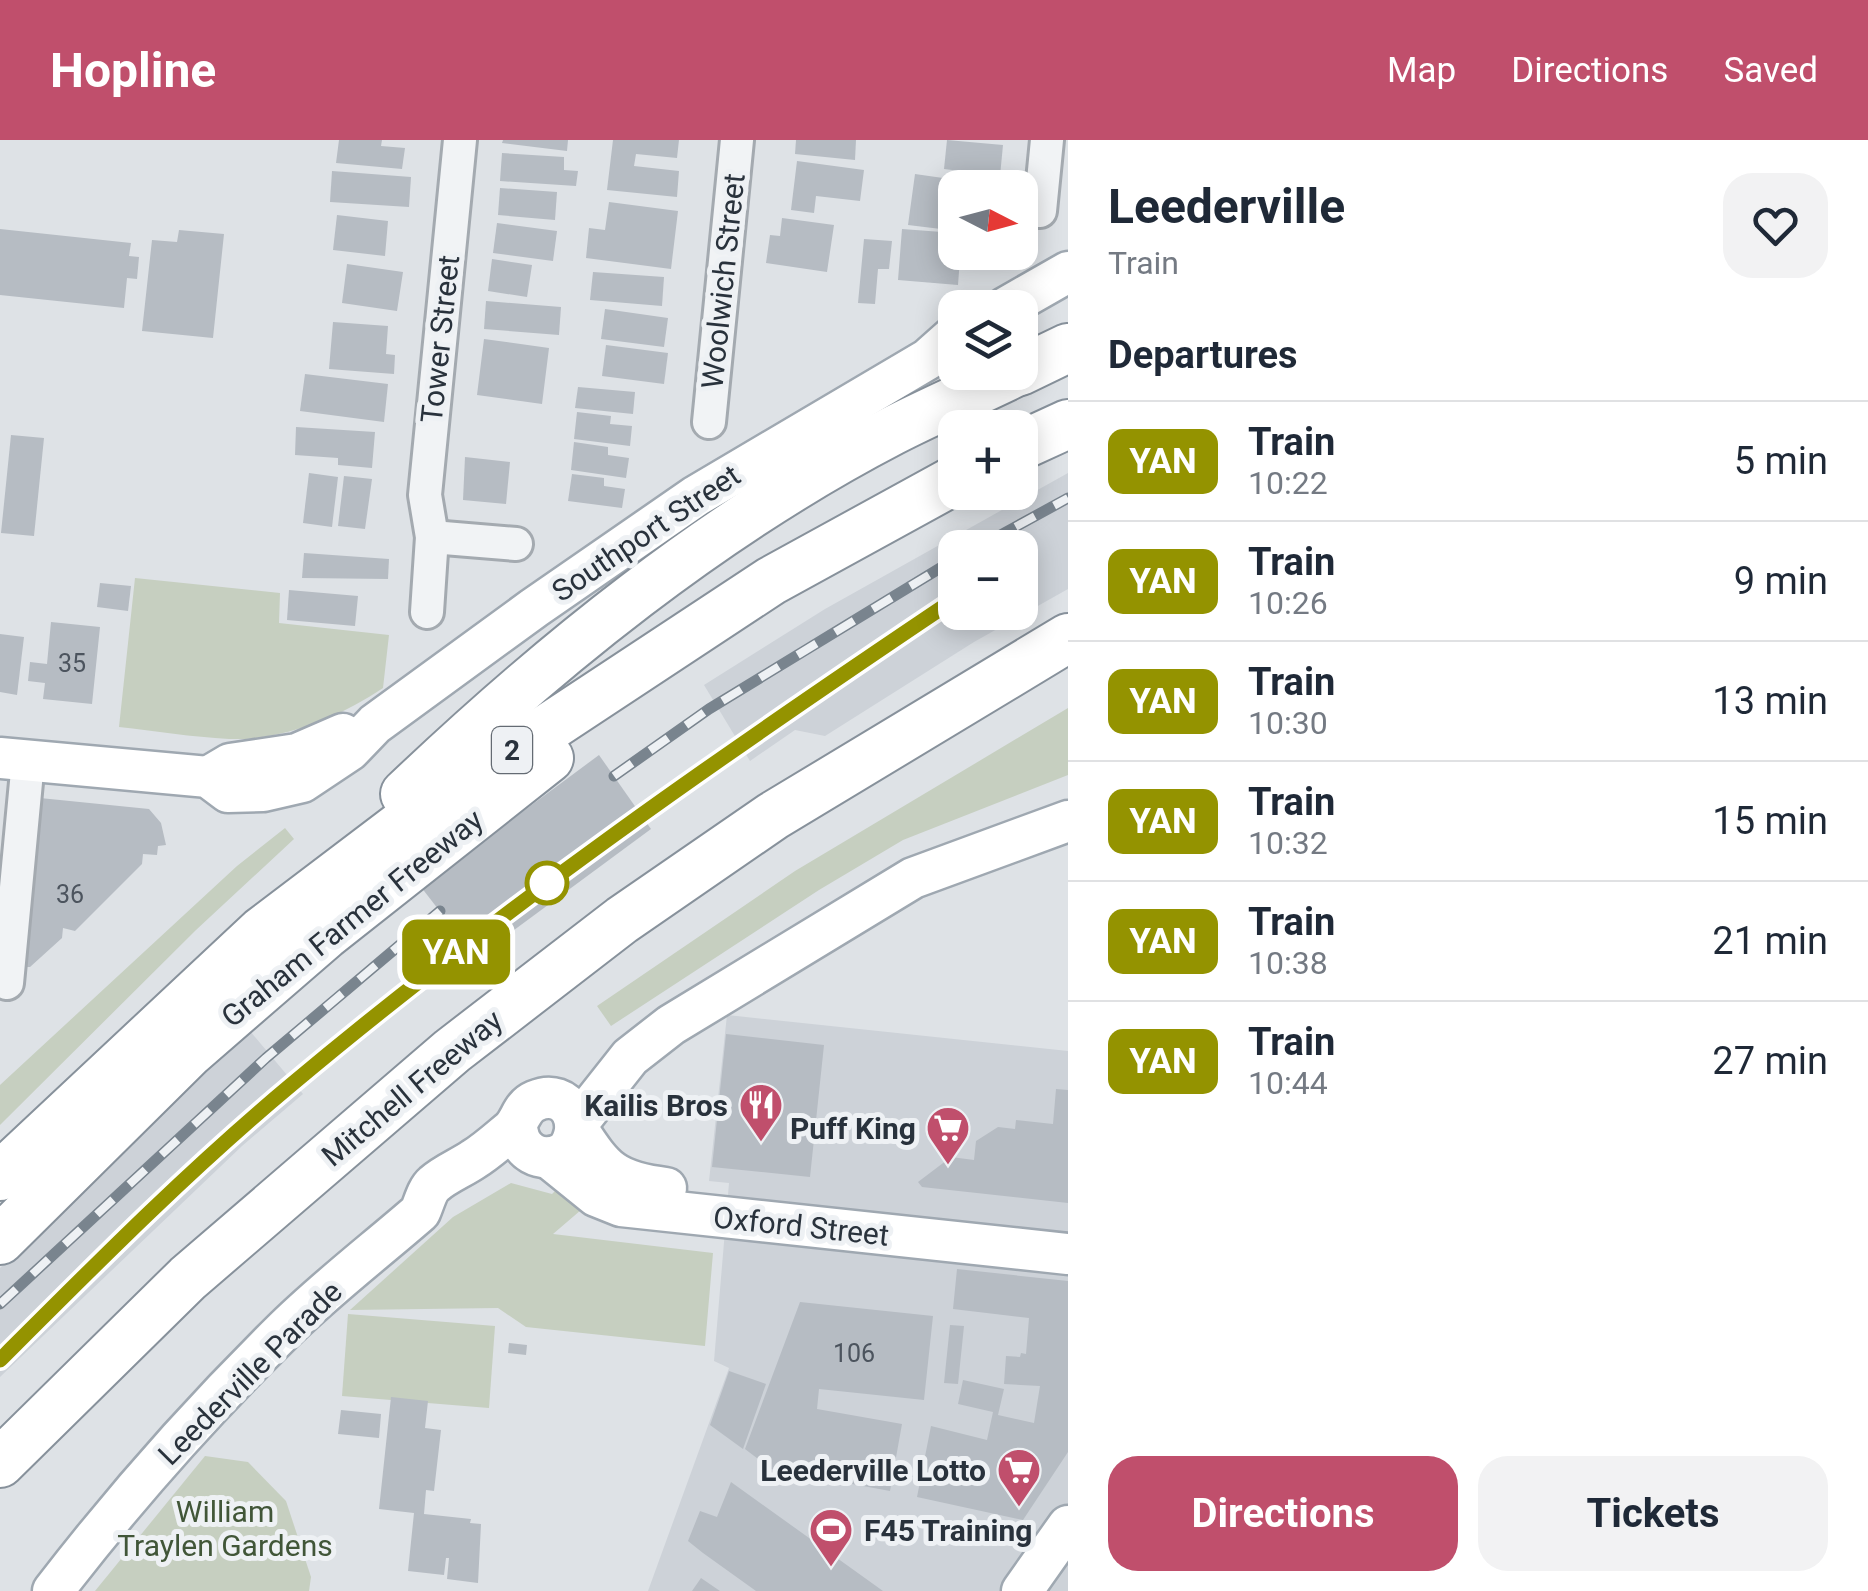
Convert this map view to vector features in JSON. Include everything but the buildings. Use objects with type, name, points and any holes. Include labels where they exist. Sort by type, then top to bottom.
[{"type":"highway","points":[[1038,362],[1068,348]]},
{"type":"highway","points":[[262,931],[470,733],[572,645],[692,556],[843,459],[980,390]]},
{"type":"highway","points":[[1038,438],[1068,424]]},
{"type":"highway","name":"2","points":[[0,1176],[262,931],[407,821],[771,581],[938,489]]},
{"type":"highway","name":"Graham Farmer Freeway","points":[[0,1240],[190,1052],[325,935],[771,581]]},
{"type":"highway","name":"Mitchell Freeway","points":[[0,1463],[188,1278],[452,1051],[591,944],[773,816],[1068,638]]},
{"type":"main road","points":[[1036,290],[1068,272]]},
{"type":"main road","points":[[1038,318],[1068,302]]},
{"type":"main road","name":"Southport Street","points":[[14,759],[208,778],[228,792],[263,791],[302,782],[350,750],[376,724],[534,608],[696,496],[938,355]]},
{"type":"main road","points":[[570,1117],[530,1103],[524,1109],[534,1146],[566,1152],[576,1137],[570,1117],[579,1080],[630,1057],[672,1025],[913,878],[1068,821]]},
{"type":"main road","name":"Oxford Street","points":[[570,1117],[601,1163],[624,1181],[1068,1230]]},
{"type":"main road","name":"Oxford Street","points":[[534,1146],[596,1196],[622,1206],[1068,1254]]},
{"type":"main road","name":"Leederville Parade","points":[[53,1591],[118,1507],[284,1330],[420,1212],[431,1186],[488,1150],[534,1146]]},
{"type":"main road","points":[[1022,1591],[1068,1526]]},
{"type":"main road","points":[[1051,1591],[1068,1567]]},
{"type":"street","name":"Tower Street","points":[[426,612],[432,537],[425,495],[460,140]]},
{"type":"street","name":"Woolwich Street","points":[[709,422],[738,140]]},
{"type":"street","points":[[1040,210],[1048,140]]},
{"type":"street","points":[[432,537],[516,544]]},
{"type":"street","points":[[7,984],[14,759]]},
{"type":"shaded area","points":[[1068,473],[1068,589],[1038,606],[1038,530],[966,530],[1002,510],[1038,510],[1038,490]]},
{"type":"shaded area","points":[[938,546],[938,630],[995,630],[825,736],[795,730],[750,761],[704,685],[825,609]]},
{"type":"shaded area","points":[[727,1015],[1068,1051],[1068,1591],[648,1591],[729,1368],[714,1361],[729,1183],[709,1181]]},
{"type":"shaded area","points":[[250,1031],[303,1094],[242,1146],[0,1377],[0,1268]]},
{"type":"green space","points":[[135,578],[280,593],[279,623],[389,635],[383,688],[310,725],[249,739],[119,727]]},
{"type":"green space","points":[[1068,708],[1068,775],[903,840],[611,1026],[597,1006],[795,871]]},
{"type":"green space","points":[[285,828],[294,839],[196,930],[0,1125],[0,1085],[237,866]]},
{"type":"green space","points":[[511,1183],[552,1194],[563,1183],[588,1204],[553,1234],[713,1253],[705,1346],[526,1327],[498,1308],[350,1310],[453,1217]]},
{"type":"green space","points":[[348,1314],[495,1326],[489,1408],[342,1396]]},
{"type":"green space","name":"William Traylen Gardens","points":[[205,1456],[248,1462],[286,1501],[311,1577],[309,1591],[95,1591]]},
{"type":"railway","points":[[1010,530],[1068,498]]},
{"type":"railway","points":[[614,776],[709,709],[938,569]]},
{"type":"railway","points":[[0,1304],[266,1058],[440,911]]},
{"type":"railway","points":[[0,1360],[288,1087]]},
{"type":"train","name":"YAN","points":[[0,1360],[288,1088],[490,924],[738,744],[938,610]]},
{"type":"place","name":"Kailis Bros","points":[[761,1143]]},
{"type":"place","name":"Puff King","points":[[948,1166]]},
{"type":"place","name":"Leederville Lotto","points":[[1019,1508]]},
{"type":"place","name":"F45 Training","points":[[831,1568]]}]
